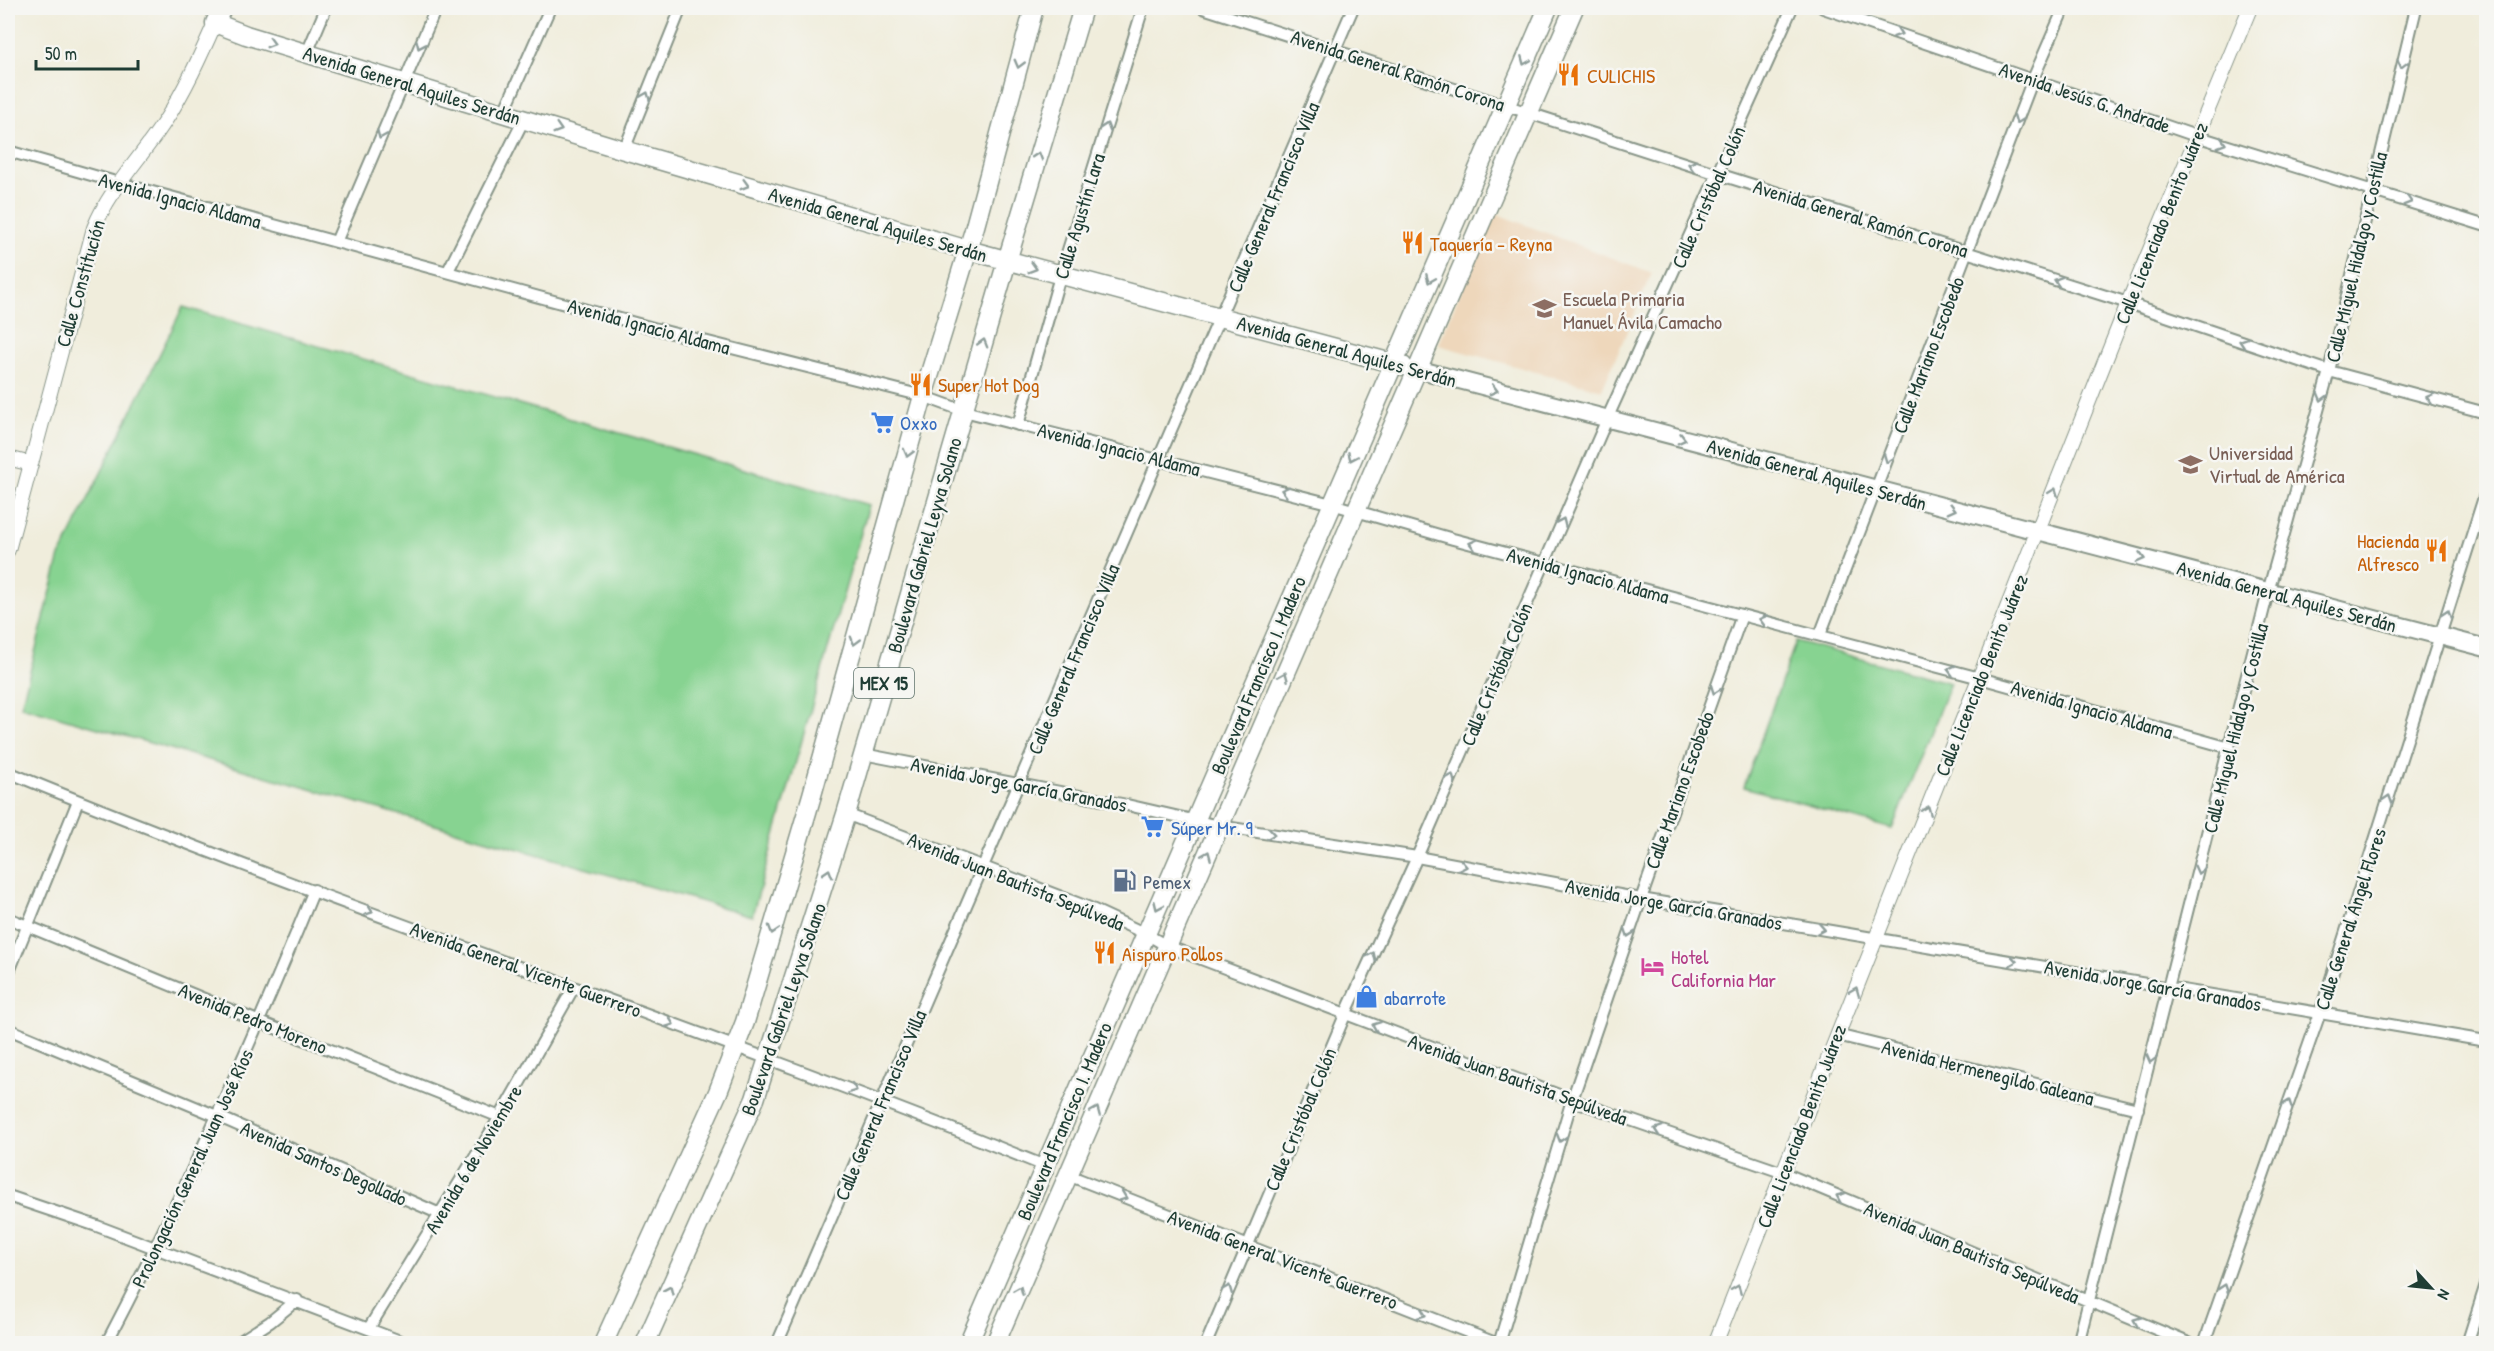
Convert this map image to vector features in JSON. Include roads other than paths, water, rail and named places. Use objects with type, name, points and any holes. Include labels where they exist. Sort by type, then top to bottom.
[{"type":"main road","name":"Boulevard Gabriel Leyva Solano","points":[[603,1344],[718,1092],[736,1047],[781,906],[923,396],[968,250],[1034,8]]},
{"type":"main road","name":"Boulevard Gabriel Leyva Solano","points":[[645,1344],[755,1099],[846,814],[1083,8]]},
{"type":"main road","name":"Boulevard Francisco I. Madero","points":[[968,1344],[1548,8]]},
{"type":"main road","name":"Boulevard Francisco I. Madero","points":[[995,1344],[1574,8]]},
{"type":"main road","name":"Avenida General Aquiles Serdán","points":[[219,15],[246,35],[624,150],[1060,276],[2487,648]]},
{"type":"street","points":[[307,53],[326,8]]},
{"type":"street","points":[[336,242],[436,8]]},
{"type":"street","points":[[504,112],[550,8]]},
{"type":"street","points":[[624,150],[681,8]]},
{"type":"street","name":"Calle Agustín Lara","points":[[1018,424],[1060,276],[1143,8]]},
{"type":"street","name":"Avenida General Ramón Corona","points":[[1203,8],[2128,303],[2329,371],[2487,413]]},
{"type":"street","name":"Calle General Francisco Villa","points":[[777,1344],[1158,459],[1221,319],[1353,8]]},
{"type":"street","name":"Calle Cristóbal Colón","points":[[1206,1344],[1345,1015],[1417,857],[1607,419],[1792,8]]},
{"type":"street","name":"Avenida Jesús G. Andrade","points":[[1823,8],[2196,136],[2487,226]]},
{"type":"street","name":"Calle Mariano Escobedo","points":[[1820,635],[2033,80],[2064,8]]},
{"type":"street","name":"Calle Licenciado Benito Juárez","points":[[1715,1344],[2128,303],[2250,8]]},
{"type":"street","name":"Calle Miguel Hidalgo y Costilla","points":[[2078,1344],[2268,592],[2329,371],[2416,8]]},
{"type":"street","name":"Calle Constitución","points":[[8,549],[98,217],[181,95],[219,15]]},
{"type":"street","points":[[448,271],[524,119]]},
{"type":"street","name":"Avenida Ignacio Aldama","points":[[8,151],[668,332],[923,396],[964,411],[1356,510],[1544,564],[1820,635],[2230,748]]},
{"type":"street","points":[[8,458],[30,464]]},
{"type":"street","name":"Calle General Ángel Flores","points":[[2204,1344],[2320,1013],[2487,491]]},
{"type":"street","name":"Calle Mariano Escobedo","points":[[1499,1344],[1572,1101],[1742,615]]},
{"type":"street","name":"Avenida Jorge García Granados","points":[[864,754],[1127,805],[1219,826],[1417,857],[1641,899],[2487,1041]]},
{"type":"street","name":"Avenida General Vicente Guerrero","points":[[8,772],[78,801],[314,890],[882,1100],[1045,1166]]},
{"type":"street","points":[[8,974],[78,801]]},
{"type":"street","name":"Avenida Juan Bautista Sepúlveda","points":[[846,814],[1090,908],[1167,946],[1345,1015],[1572,1101],[1784,1173],[2191,1344]]},
{"type":"street","name":"Prolongación General Juan José Ríos","points":[[106,1344],[156,1249],[217,1116],[260,1022],[314,890]]},
{"type":"street","name":"Avenida Pedro Moreno","points":[[8,918],[260,1022],[500,1117]]},
{"type":"street","name":"Avenida 6 de Noviembre","points":[[369,1329],[500,1117],[574,987]]},
{"type":"street","name":"Avenida Santos Degollado","points":[[8,1029],[217,1116],[440,1214]]},
{"type":"street","name":"Avenida Hermenegildo Galeana","points":[[1837,1035],[2138,1109]]},
{"type":"street","name":"Avenida General Vicente Guerrero","points":[[1068,1175],[1499,1344]]},
{"type":"street","points":[[8,1196],[297,1300],[408,1344]]},
{"type":"street","points":[[2467,1344],[2487,1284]]},
{"type":"street","points":[[236,1344],[270,1322],[297,1300]]},
{"type":"place","name":"CULICHIS","points":[[1569,75]]},
{"type":"place","name":"Taquería - Reyna","points":[[1412,243]]},
{"type":"place","name":"Escuela Primaria Manuel Ávila Camacho","points":[[1545,309]]},
{"type":"place","name":"Super Hot Dog","points":[[920,384]]},
{"type":"place","name":"Oxxo","points":[[882,422]]},
{"type":"place","name":"Universidad Virtual de América","points":[[2191,464]]},
{"type":"place","name":"Hacienda Alfresco","points":[[2437,551]]},
{"type":"place","name":"Súper Mr. 9","points":[[1153,827]]},
{"type":"place","name":"Pemex","points":[[1125,881]]},
{"type":"place","name":"Aispuro Pollos","points":[[1104,953]]},
{"type":"place","name":"Hotel California Mar","points":[[1653,967]]},
{"type":"place","name":"abarrote","points":[[1366,997]]}]
